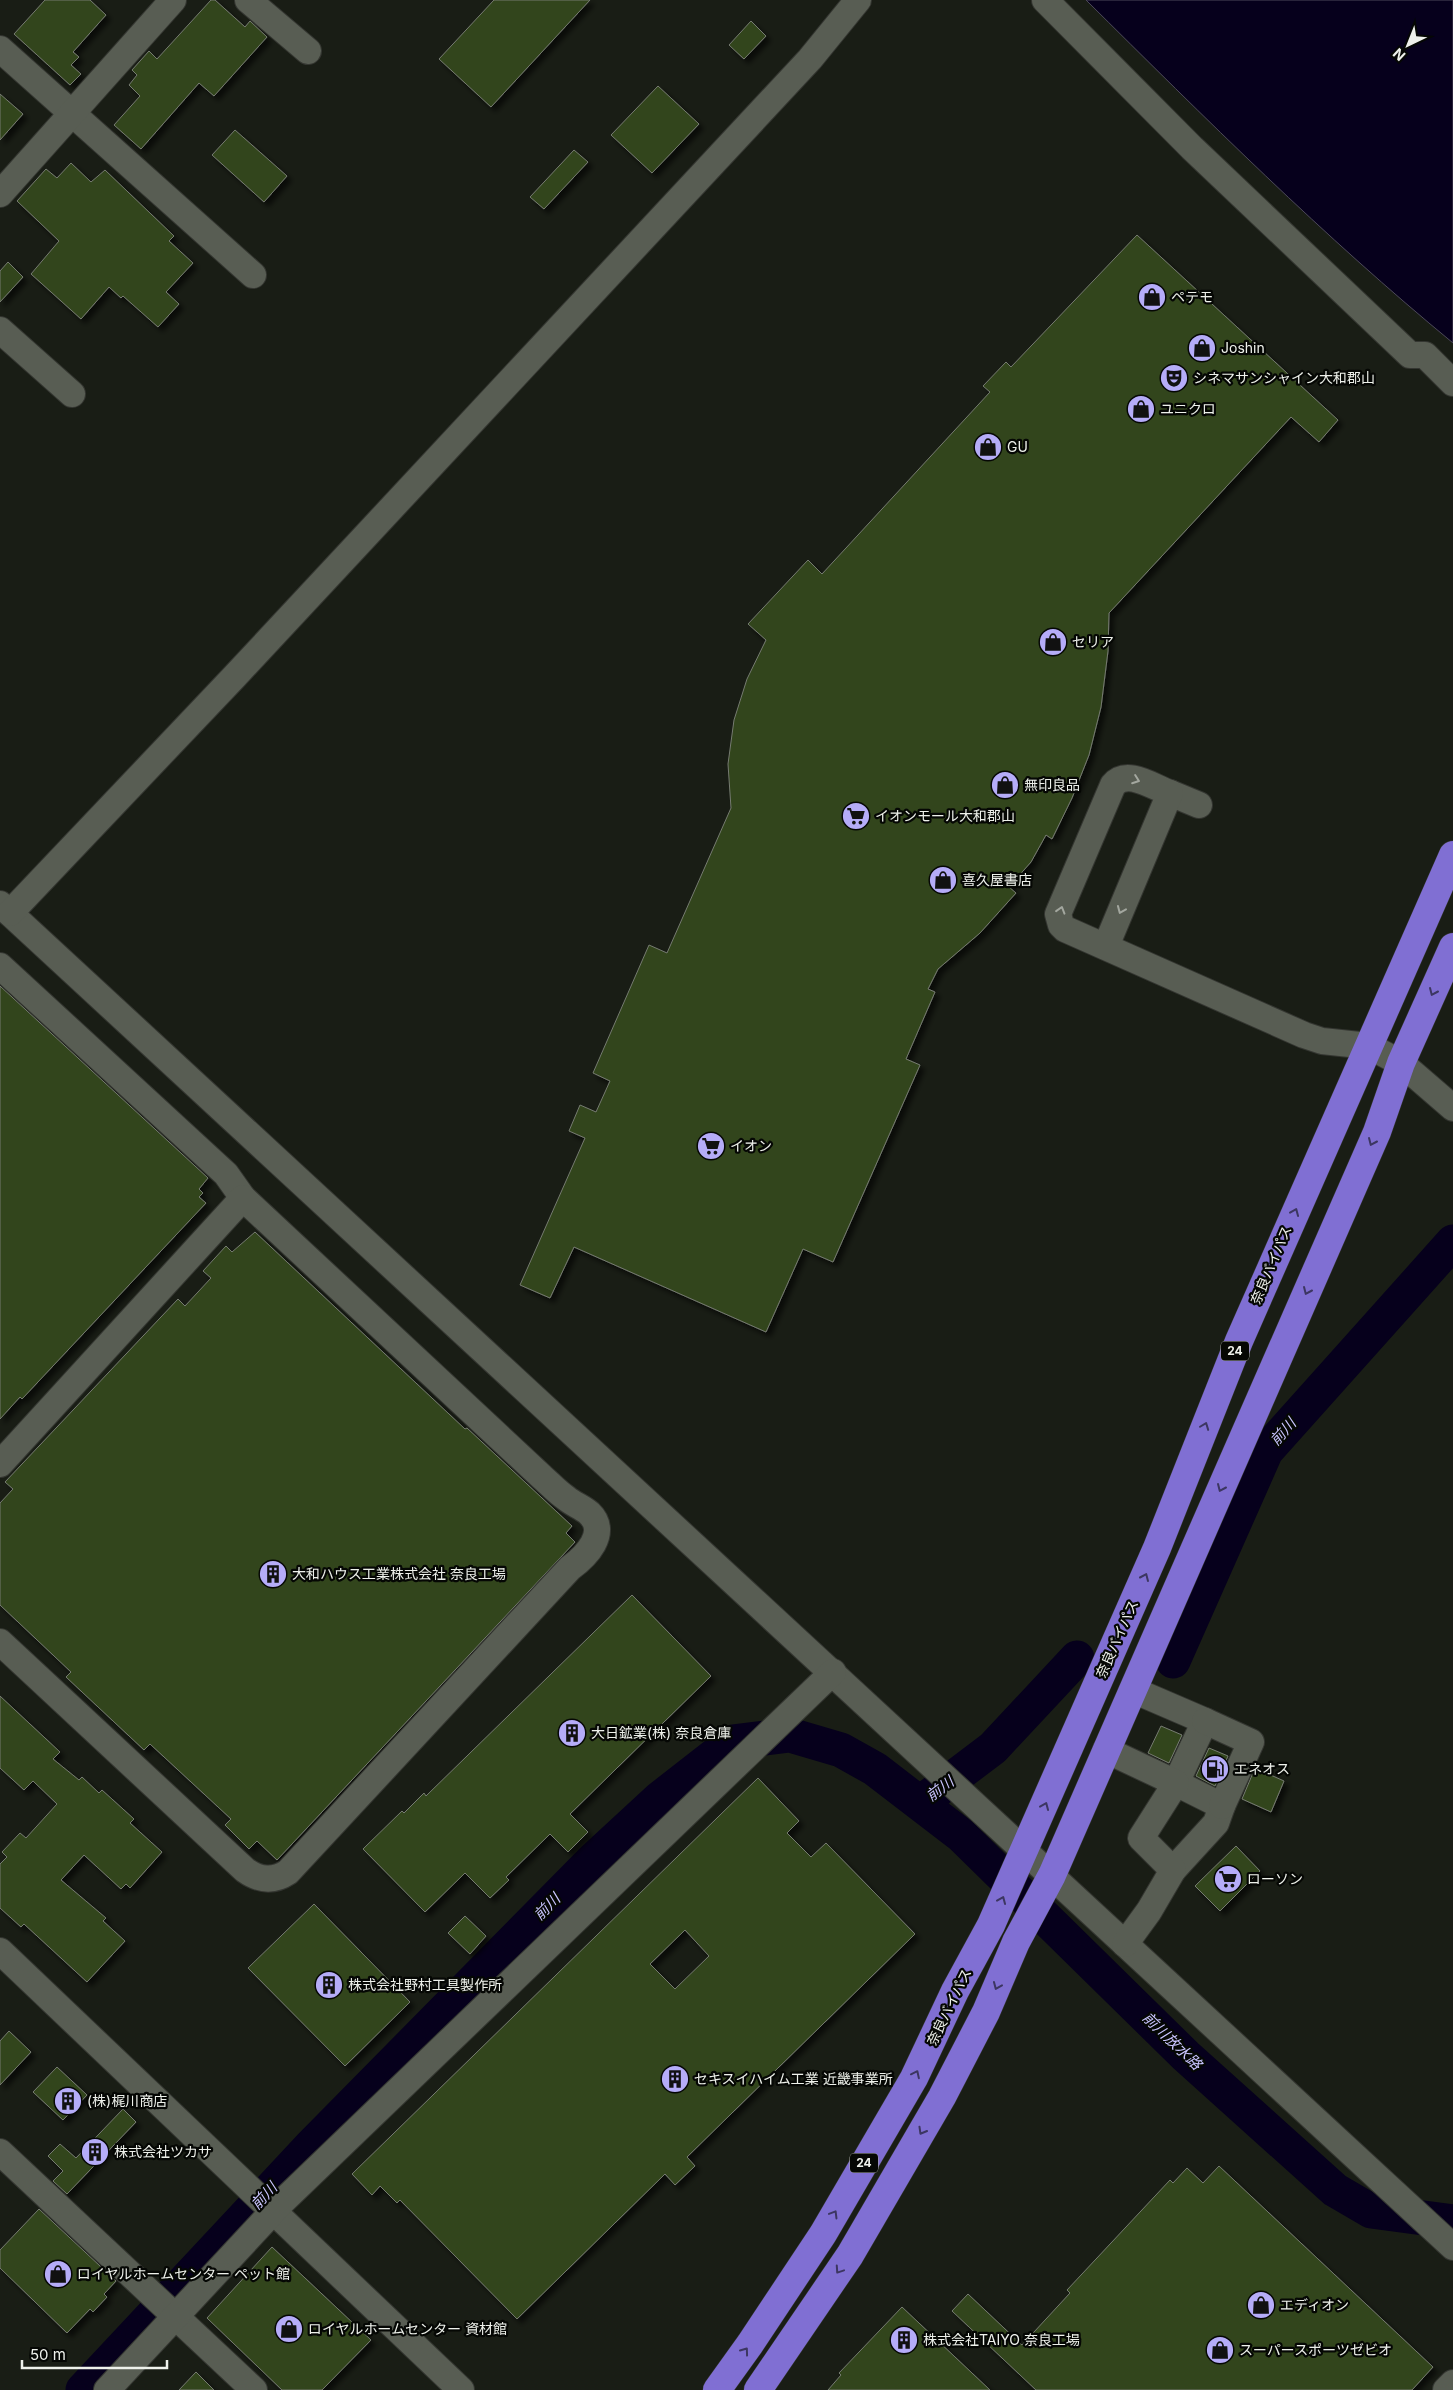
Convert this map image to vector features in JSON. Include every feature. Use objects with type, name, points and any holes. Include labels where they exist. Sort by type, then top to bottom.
[{"type":"highway","name":"奈良バイパス","points":[[717,2390],[823,2234],[905,2095],[955,1992],[991,1925],[1158,1548],[1239,1340],[1453,855]]},
{"type":"highway","name":"24","points":[[758,2390],[850,2254],[937,2106],[986,2012],[1016,1942],[1052,1875],[1377,1132],[1401,1063],[1453,947]]},
{"type":"street","points":[[0,194],[71,112],[173,0]]},
{"type":"street","points":[[248,0],[308,51]]},
{"type":"street","points":[[858,0],[810,58],[208,704],[5,908],[1453,2247]]},
{"type":"street","points":[[1045,0],[1192,148],[1402,349],[1410,355],[1425,355],[1453,383]]},
{"type":"street","points":[[0,49],[252,275]]},
{"type":"street","points":[[0,330],[72,394]]},
{"type":"street","points":[[1199,805],[1128,777],[1117,780],[1113,785],[1058,914],[1058,920],[1065,929],[1313,1038],[1322,1041],[1369,1046],[1401,1063],[1453,1108]]},
{"type":"street","points":[[1106,946],[1170,794]]},
{"type":"street","points":[[0,966],[226,1174],[243,1198],[542,1477],[567,1499],[590,1513],[595,1529],[591,1550],[570,1568],[288,1872],[270,1879],[253,1876],[245,1870],[0,1642]]},
{"type":"street","points":[[0,1464],[243,1198]]},
{"type":"street","points":[[107,2390],[273,2212],[833,1672]]},
{"type":"street","points":[[1125,1944],[1150,1911],[1173,1870],[1216,1823],[1251,1742],[1133,1690]]},
{"type":"street","points":[[1173,1870],[1141,1838],[1176,1783],[1205,1721]]},
{"type":"street","points":[[1106,1750],[1222,1806]]},
{"type":"street","points":[[0,1951],[461,2390]]},
{"type":"street","points":[[0,2152],[254,2390]]},
{"type":"street","points":[[1446,2390],[1453,2383]]},
{"type":"shaded area","points":[[1086,0],[1453,0],[1453,343],[1405,303],[1312,219],[1220,132]]},
{"type":"building","points":[[45,0],[90,0],[106,15],[73,52],[79,57],[71,65],[81,74],[70,85],[14,34]]},
{"type":"building","points":[[211,0],[215,0],[245,27],[250,21],[267,37],[214,96],[199,83],[141,149],[114,125],[140,96],[129,85],[137,75],[132,70],[149,51],[157,59]]},
{"type":"building","points":[[494,0],[590,0],[491,107],[439,59]]},
{"type":"building","points":[[751,21],[766,36],[744,59],[729,45]]},
{"type":"building","points":[[658,86],[699,124],[652,173],[611,135]]},
{"type":"building","points":[[0,94],[23,114],[0,140]]},
{"type":"building","points":[[235,130],[287,176],[264,202],[212,155]]},
{"type":"building","points":[[574,150],[588,162],[544,209],[530,197]]},
{"type":"building","points":[[71,163],[91,182],[105,170],[174,236],[169,241],[193,263],[166,292],[179,304],[158,327],[123,296],[121,298],[109,287],[81,319],[31,274],[59,241],[17,201],[46,169],[57,178]]},
{"type":"building","points":[[1137,235],[1338,420],[1319,442],[1291,417],[1109,613],[1108,651],[1101,707],[1089,755],[1072,798],[1052,839],[1046,835],[1031,862],[1009,887],[1016,893],[980,933],[938,969],[928,989],[935,992],[906,1059],[920,1065],[833,1262],[803,1249],[766,1332],[574,1247],[550,1298],[520,1285],[585,1138],[569,1131],[580,1105],[596,1112],[610,1081],[593,1073],[649,945],[667,953],[731,808],[728,764],[734,720],[747,679],[766,640],[748,624],[808,560],[822,574],[990,392],[983,386],[1006,362],[1011,367]]},
{"type":"building","points":[[8,262],[23,277],[0,302],[0,271]]},
{"type":"building","points":[[0,986],[208,1178],[199,1189],[203,1193],[199,1197],[206,1203],[22,1399],[20,1397],[0,1419]]},
{"type":"building","name":"大和ハウス工業株式会社 奈良工場","points":[[255,1232],[465,1429],[467,1428],[572,1526],[566,1533],[575,1542],[277,1860],[257,1841],[249,1849],[225,1825],[231,1819],[150,1744],[144,1750],[66,1677],[71,1672],[0,1605],[0,1503],[13,1489],[5,1482],[178,1299],[185,1306],[211,1278],[203,1271],[226,1246],[232,1252]]},
{"type":"building","name":"大日鉱業(株) 奈良倉庫","points":[[632,1595],[711,1676],[570,1814],[588,1832],[568,1852],[550,1834],[506,1877],[509,1880],[490,1898],[465,1873],[425,1912],[363,1849],[402,1811],[404,1813],[424,1793],[426,1796]]},
{"type":"building","points":[[0,1696],[60,1752],[53,1759],[79,1780],[82,1777],[99,1793],[102,1790],[134,1819],[130,1823],[162,1852],[130,1888],[126,1884],[121,1889],[84,1855],[61,1880],[106,1918],[103,1921],[125,1941],[87,1982],[24,1924],[21,1927],[0,1908],[0,1864],[7,1857],[2,1852],[20,1833],[26,1838],[57,1804],[33,1781],[24,1790],[0,1768]]},
{"type":"building","points":[[1161,1726],[1182,1735],[1169,1763],[1148,1753]]},
{"type":"building","points":[[1209,1748],[1228,1756],[1215,1786],[1196,1776]]},
{"type":"building","points":[[1255,1768],[1284,1781],[1271,1812],[1242,1799]]},
{"type":"building","name":"セキスイハイム工業 近畿事業所","points":[[758,1778],[799,1821],[787,1833],[811,1857],[826,1843],[915,1934],[687,2157],[695,2166],[675,2185],[665,2174],[517,2319],[400,2200],[397,2203],[380,2186],[372,2195],[352,2174]],"holes":[[[685,1930],[709,1956],[675,1989],[650,1964]]]},
{"type":"building","name":"ローソン","points":[[1236,1846],[1260,1871],[1220,1911],[1195,1886]]},
{"type":"building","name":"株式会社野村工具製作所","points":[[314,1904],[410,2002],[345,2066],[248,1968]]},
{"type":"building","points":[[465,1916],[486,1936],[470,1954],[448,1933]]},
{"type":"building","points":[[9,2031],[31,2052],[0,2085],[0,2041]]},
{"type":"building","points":[[57,2067],[87,2095],[63,2120],[33,2092]]},
{"type":"building","name":"株式会社ツカサ","points":[[123,2109],[136,2122],[67,2194],[53,2181],[63,2171],[48,2156],[60,2144],[76,2158]]},
{"type":"building","points":[[1219,2166],[1433,2367],[1412,2390],[1036,2390],[952,2311],[968,2294],[1022,2345],[1070,2293],[1067,2290],[1170,2180],[1173,2183],[1187,2168],[1203,2183]]},
{"type":"building","name":"ロイヤルホームセンター ペット館","points":[[39,2209],[116,2281],[104,2294],[107,2297],[93,2312],[90,2309],[67,2333],[0,2268],[0,2250]]},
{"type":"building","name":"ロイヤルホームセンター 資材館","points":[[272,2247],[371,2340],[322,2390],[282,2390],[207,2318]]},
{"type":"building","name":"株式会社TAIYO 奈良工場","points":[[902,2307],[990,2390],[828,2390],[841,2375],[839,2373]]},
{"type":"building","points":[[196,2372],[214,2390],[179,2390]]},
{"type":"waterway","name":"前川","points":[[1173,1661],[1266,1451],[1453,1242]]},
{"type":"waterway","name":"前川","points":[[923,1801],[993,1748],[1077,1658]]},
{"type":"waterway","name":"前川","points":[[83,2390],[312,2145],[594,1859],[659,1799],[732,1742],[790,1735],[841,1750],[875,1769],[961,1835],[1186,2056],[1335,2190],[1371,2211],[1453,2222]]},
{"type":"place","name":"ペテモ","points":[[1152,297]]},
{"type":"place","name":"Joshin","points":[[1202,348]]},
{"type":"place","name":"シネマサンシャイン大和郡山","points":[[1174,378]]},
{"type":"place","name":"ユニクロ","points":[[1141,409]]},
{"type":"place","name":"GU","points":[[988,447]]},
{"type":"place","name":"セリア","points":[[1053,642]]},
{"type":"place","name":"無印良品","points":[[1005,785]]},
{"type":"place","name":"イオンモール大和郡山","points":[[856,816]]},
{"type":"place","name":"喜久屋書店","points":[[943,880]]},
{"type":"place","name":"イオン","points":[[711,1146]]},
{"type":"place","name":"大和ハウス工業株式会社 奈良工場","points":[[273,1574]]},
{"type":"place","name":"大日鉱業(株) 奈良倉庫","points":[[572,1733]]},
{"type":"place","name":"エネオス","points":[[1215,1769]]},
{"type":"place","name":"ローソン","points":[[1228,1879]]},
{"type":"place","name":"株式会社野村工具製作所","points":[[329,1985]]},
{"type":"place","name":"セキスイハイム工業 近畿事業所","points":[[675,2079]]},
{"type":"place","name":"(株)梶川商店","points":[[68,2101]]},
{"type":"place","name":"株式会社ツカサ","points":[[95,2152]]},
{"type":"place","name":"ロイヤルホームセンター ペット館","points":[[58,2274]]},
{"type":"place","name":"エディオン","points":[[1261,2305]]},
{"type":"place","name":"ロイヤルホームセンター 資材館","points":[[289,2329]]},
{"type":"place","name":"株式会社TAIYO 奈良工場","points":[[904,2340]]},
{"type":"place","name":"スーパースポーツゼビオ","points":[[1220,2350]]},
{"type":"water label","name":"前川放水路","points":[[1172,2041]]}]
